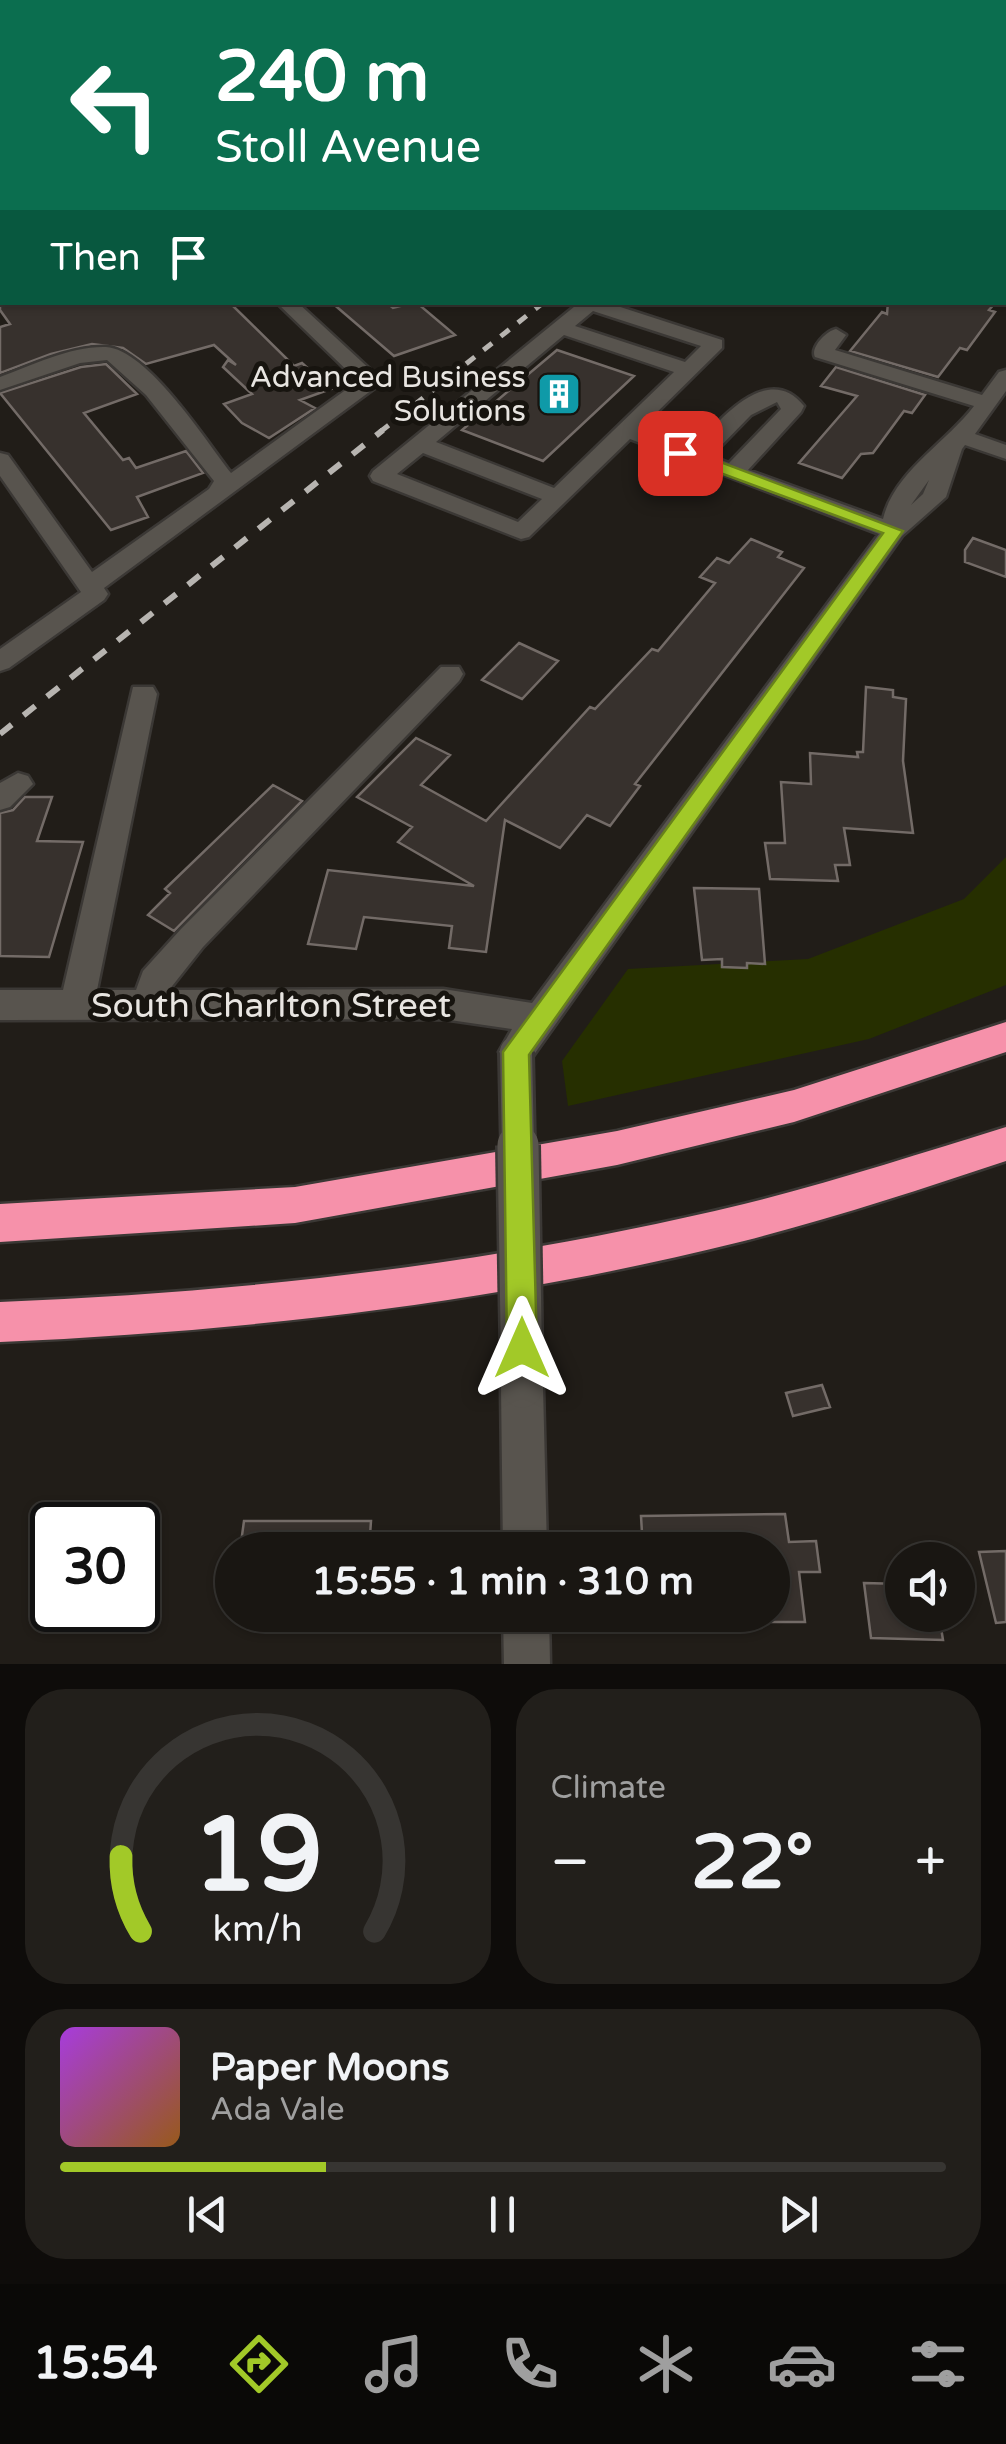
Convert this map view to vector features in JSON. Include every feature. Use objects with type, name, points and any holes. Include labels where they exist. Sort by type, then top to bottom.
[{"type":"highway","points":[[0,1222],[295,1205],[618,1148],[794,1106],[1006,1037]]},
{"type":"highway","points":[[0,1322],[329,1296],[524,1269],[710,1230],[875,1186],[1006,1144]]},
{"type":"street","points":[[0,662],[217,494],[369,383],[288,305]]},
{"type":"street","points":[[589,305],[381,476],[520,532],[715,344],[593,305]]},
{"type":"street","points":[[560,328],[689,370]]},
{"type":"street","points":[[805,371],[836,335]]},
{"type":"street","points":[[822,353],[986,403]]},
{"type":"street","points":[[0,384],[96,354],[118,356],[154,392],[226,481],[217,494]]},
{"type":"street","points":[[525,1532],[516,1052],[894,531],[934,498],[956,443],[1006,376]]},
{"type":"street","points":[[688,456],[765,393],[787,398],[793,406],[790,412],[733,472]]},
{"type":"street","points":[[627,430],[894,531]]},
{"type":"street","points":[[956,443],[1006,452]]},
{"type":"street","points":[[420,444],[557,497]]},
{"type":"street","points":[[0,460],[92,590]]},
{"type":"street","points":[[148,1005],[156,980],[192,938],[450,674]]},
{"type":"street","points":[[76,1005],[88,967],[143,694]]},
{"type":"street","name":"South Charlton Street","points":[[0,1006],[443,1004],[540,1020]]},
{"type":"street","points":[[526,1632],[527,1664]]},
{"type":"green space","points":[[1006,857],[1006,985],[869,1039],[568,1106],[562,1061],[628,969],[808,959],[964,899]]},
{"type":"building","points":[[0,305],[232,305],[294,366],[302,363],[331,389],[300,400],[315,408],[269,438],[242,423],[224,404],[252,394],[223,367],[228,360],[236,365],[214,345],[146,364],[123,348],[92,344],[0,373],[0,327],[10,324]]},
{"type":"building","points":[[334,305],[420,305],[455,335],[394,356]]},
{"type":"building","points":[[888,305],[993,305],[989,310],[995,312],[967,350],[960,348],[938,377],[850,351],[882,312],[887,314]]},
{"type":"building","name":"Advanced Business Solutions","points":[[557,350],[634,376],[543,461],[462,430]]},
{"type":"building","points":[[106,364],[137,394],[84,413],[123,460],[129,458],[136,468],[186,451],[203,473],[137,497],[148,517],[111,530],[0,393],[81,367]]},
{"type":"building","points":[[836,367],[925,395],[912,413],[904,411],[873,453],[861,454],[842,478],[799,463],[857,396],[821,386]]},
{"type":"building","points":[[973,538],[1006,550],[1006,577],[965,562],[965,550]]},
{"type":"building","points":[[751,539],[782,552],[778,557],[804,568],[635,784],[640,786],[610,826],[587,815],[560,848],[505,820],[486,952],[449,948],[452,926],[364,917],[356,949],[308,944],[328,870],[474,886],[398,842],[412,827],[357,797],[416,738],[450,755],[421,785],[486,821],[590,707],[595,709],[652,649],[658,651],[715,583],[700,577],[717,558],[729,563]]},
{"type":"building","points":[[519,643],[558,661],[522,699],[482,680]]},
{"type":"building","points":[[866,687],[893,690],[893,697],[906,699],[903,761],[913,833],[844,828],[850,865],[835,865],[838,881],[770,879],[765,843],[785,843],[781,782],[811,784],[810,753],[858,757],[857,752],[863,752]]},
{"type":"building","points":[[273,785],[302,801],[174,931],[148,915],[170,893],[165,889]]},
{"type":"building","points":[[25,797],[52,797],[37,841],[83,842],[49,957],[0,956],[0,813],[13,810]]},
{"type":"building","points":[[694,888],[759,889],[765,964],[722,967],[722,959],[702,960]]},
{"type":"building","points":[[822,1385],[830,1407],[793,1416],[786,1393]]},
{"type":"building","points":[[785,1514],[788,1532],[642,1532],[641,1516]]},
{"type":"building","points":[[244,1521],[371,1521],[370,1532],[242,1532]]},
{"type":"building","points":[[816,1541],[820,1572],[799,1572],[805,1622],[790,1622],[790,1542]]},
{"type":"building","points":[[1006,1551],[1006,1622],[996,1623],[979,1552]]},
{"type":"building","points":[[864,1583],[885,1584],[885,1632],[942,1632],[943,1640],[871,1638]]},
{"type":"railway","points":[[380,432],[540,305]]},
{"type":"railway","points":[[0,734],[383,430]]},
{"type":"place","name":"Advanced Business Solutions","points":[[559,394]]},
{"type":"route","points":[[522,1348],[516,1052],[894,531],[680,453]]}]
